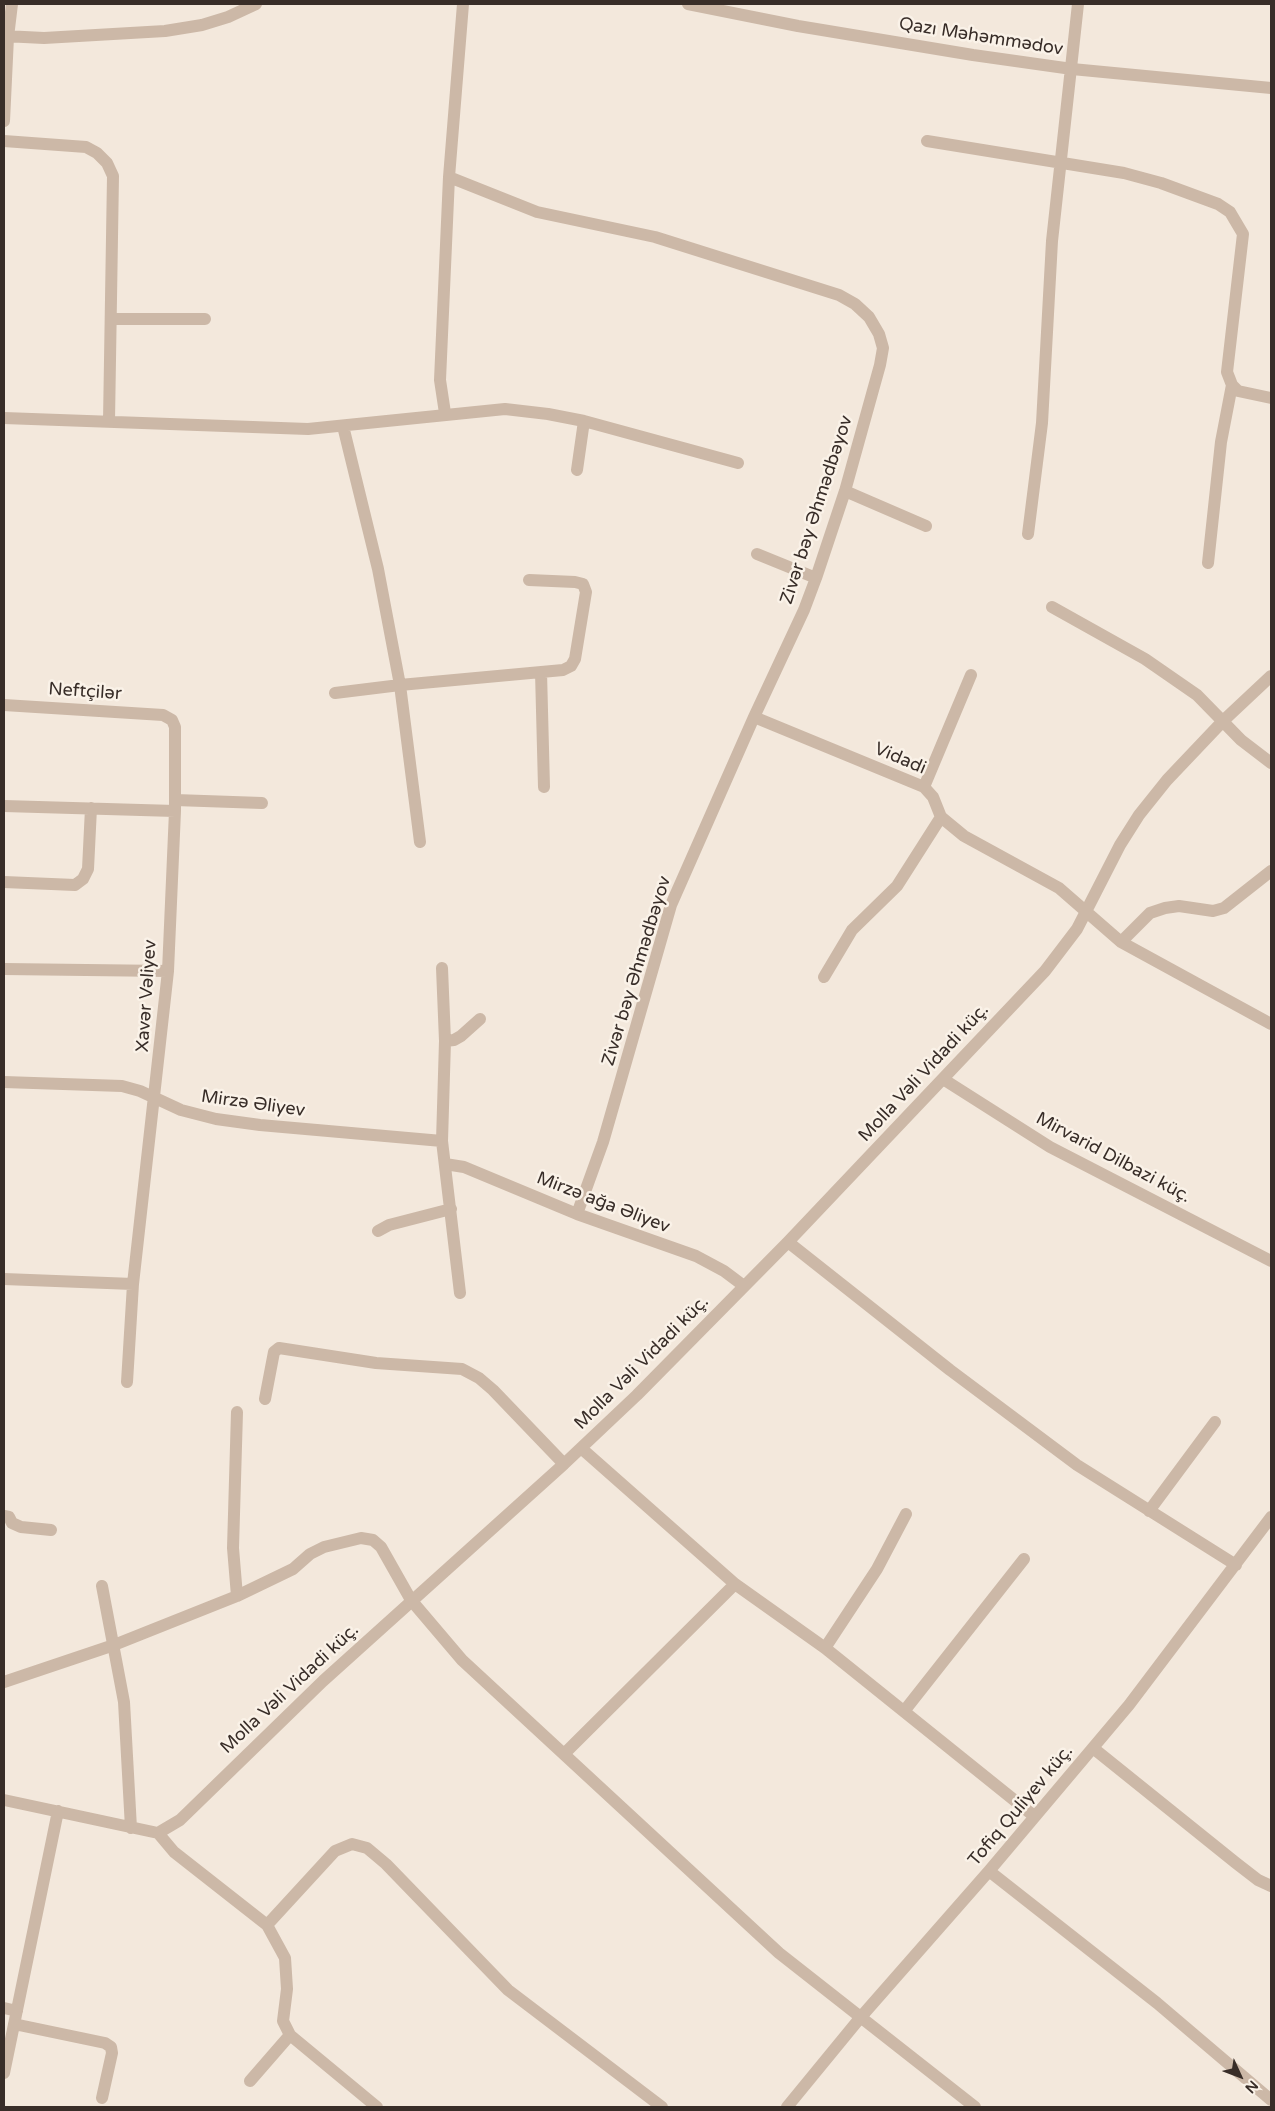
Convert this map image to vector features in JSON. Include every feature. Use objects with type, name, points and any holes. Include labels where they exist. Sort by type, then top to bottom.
[{"type":"street","points":[[4,121],[6,37],[12,4]]},
{"type":"street","points":[[6,37],[44,38],[165,31],[202,25],[228,17],[256,4]]},
{"type":"street","points":[[445,414],[440,380],[449,177],[463,4]]},
{"type":"street","name":"Qazı Məhəmmədov","points":[[688,4],[798,26],[972,55],[1072,69],[1271,88]]},
{"type":"street","points":[[1028,534],[1042,423],[1052,241],[1062,164],[1078,4]]},
{"type":"street","points":[[4,141],[86,148],[97,153],[107,163],[112,176],[109,421]]},
{"type":"street","points":[[927,141],[1124,173],[1162,183],[1218,204],[1230,212],[1242,234],[1227,372],[1232,384],[1238,391],[1271,398]]},
{"type":"street","name":"Zivər bəy Əhmədbəyov","points":[[449,177],[537,212],[655,237],[839,295],[854,304],[869,317],[880,334],[883,348],[880,365],[844,491],[816,578],[804,610],[754,717],[672,905],[603,1142],[577,1214]]},
{"type":"street","points":[[111,319],[206,319]]},
{"type":"street","points":[[1208,563],[1221,442],[1232,384]]},
{"type":"street","points":[[4,418],[64,422],[109,421],[284,429],[343,426],[505,409],[548,414],[584,421],[738,463]]},
{"type":"street","points":[[577,470],[584,421]]},
{"type":"street","points":[[343,426],[378,568],[400,684],[420,842]]},
{"type":"street","points":[[844,491],[926,526]]},
{"type":"street","points":[[757,554],[816,578]]},
{"type":"street","points":[[335,694],[400,684],[563,670],[571,666],[575,659],[586,592],[583,584],[529,580]]},
{"type":"street","points":[[1052,607],[1145,659],[1197,695],[1248,746],[1271,763]]},
{"type":"street","points":[[541,672],[544,787]]},
{"type":"street","points":[[924,788],[971,675]]},
{"type":"street","name":"Molla Vəli Vidadi küç.","points":[[158,1833],[180,1820],[288,1714],[411,1600],[564,1464],[637,1395],[788,1242],[1045,971],[1087,911],[1120,845],[1139,815],[1167,780],[1223,721],[1271,676]]},
{"type":"street","name":"Neftçilər","points":[[4,705],[163,715]]},
{"type":"street","name":"Xavər Vəliyev","points":[[127,1382],[134,1284],[168,971],[175,805],[175,726],[172,720],[163,715]]},
{"type":"street","name":"Vidadi","points":[[754,717],[924,788],[933,797],[941,817],[964,836],[1059,888],[1121,942],[1271,1024]]},
{"type":"street","points":[[4,806],[91,808],[262,803]]},
{"type":"street","points":[[4,882],[75,885],[83,879],[88,869],[91,808]]},
{"type":"street","points":[[824,977],[852,930],[898,886],[941,817]]},
{"type":"street","points":[[1121,942],[1150,913],[1179,906],[1213,911],[1224,908],[1270,873]]},
{"type":"street","points":[[442,968],[445,1041],[442,1141],[460,1293]]},
{"type":"street","points":[[4,969],[168,971]]},
{"type":"street","points":[[445,1041],[461,1036],[480,1019]]},
{"type":"street","name":"Mirvarid Dilbazi küç.","points":[[943,1078],[1050,1147],[1271,1261]]},
{"type":"street","name":"Mirzə Əliyev","points":[[4,1082],[122,1086],[140,1091],[196,1115],[242,1123],[442,1141]]},
{"type":"street","name":"Mirzə ağa Əliyev","points":[[445,1164],[464,1167],[577,1214],[696,1256],[724,1271],[744,1286]]},
{"type":"street","points":[[378,1231],[397,1223],[451,1209]]},
{"type":"street","points":[[788,1242],[950,1370],[1077,1465],[1236,1565]]},
{"type":"street","points":[[4,1279],[134,1284]]},
{"type":"street","points":[[265,1399],[274,1352],[279,1348],[376,1363],[462,1369],[479,1378],[493,1390],[564,1464]]},
{"type":"street","points":[[237,1412],[234,1548],[237,1596]]},
{"type":"street","points":[[1149,1511],[1215,1422]]},
{"type":"street","points":[[581,1448],[735,1584],[825,1648],[905,1710],[1034,1816]]},
{"type":"street","points":[[825,1648],[872,1576],[906,1514]]},
{"type":"street","points":[[4,1516],[21,1527],[51,1530]]},
{"type":"street","name":"Tofiq Quliyev küç.","points":[[787,2107],[860,2018],[989,1871],[1093,1748],[1236,1565],[1271,1517]]},
{"type":"street","points":[[4,1682],[114,1645],[237,1596],[293,1569],[310,1554],[324,1547],[361,1538],[373,1540],[382,1546],[411,1600],[462,1660],[765,1940],[860,2018],[975,2107]]},
{"type":"street","points":[[905,1710],[1024,1559]]},
{"type":"street","points":[[564,1754],[735,1584]]},
{"type":"street","points":[[102,1586],[124,1702],[131,1828]]},
{"type":"street","points":[[1093,1748],[1236,1863],[1258,1880],[1271,1886]]},
{"type":"street","points":[[4,1800],[158,1833],[174,1852],[267,1925],[285,1958],[287,1989],[283,2022],[290,2035],[378,2107]]},
{"type":"street","points":[[4,2073],[14,2024],[10,2009],[58,1811]]},
{"type":"street","points":[[267,1925],[334,1851],[352,1844],[367,1848],[386,1864],[508,1990],[662,2107]]},
{"type":"street","points":[[989,1871],[1157,2004],[1271,2100]]},
{"type":"street","points":[[14,2024],[105,2043],[111,2047],[102,2098]]},
{"type":"street","points":[[250,2081],[290,2035]]}]
